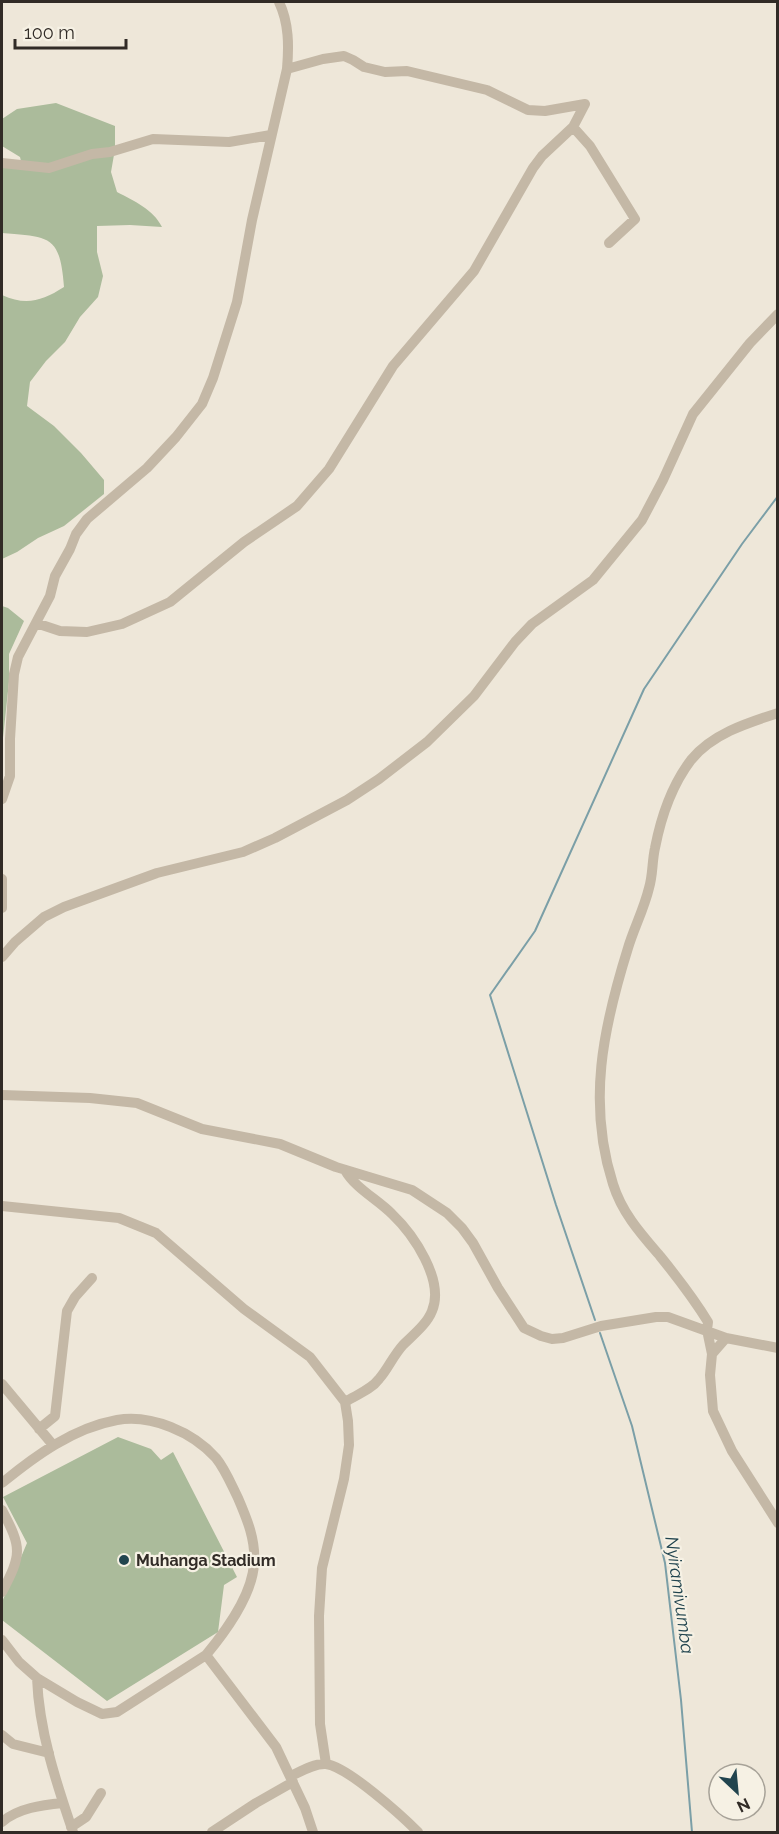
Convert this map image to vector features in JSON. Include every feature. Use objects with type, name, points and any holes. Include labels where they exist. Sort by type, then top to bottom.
[{"type":"street","points":[[2,799],[10,776],[14,674],[18,657],[50,596],[55,576],[81,526],[147,468],[202,404],[221,358],[237,302],[252,220],[287,69],[288,36],[279,2]]},
{"type":"street","points":[[36,622],[60,631],[87,632],[122,624],[170,602],[244,542],[297,506],[329,470],[393,366],[474,271],[538,161],[573,127],[585,104],[556,110],[528,110],[487,90],[407,71],[385,72],[364,67],[344,56],[323,58],[287,69]]},
{"type":"street","points":[[573,127],[590,147],[635,219],[609,243]]},
{"type":"street","points":[[2,163],[49,168],[92,154],[110,152],[153,139],[229,142],[271,135]]},
{"type":"street","points":[[2,957],[15,942],[44,917],[64,907],[157,873],[243,852],[275,838],[347,800],[380,779],[427,742],[474,696],[515,642],[532,624],[592,580],[642,520],[693,414],[750,343],[777,314]]},
{"type":"street","points":[[777,713],[737,728],[704,746],[683,771],[659,830],[654,850],[651,882],[645,904],[628,946],[612,1002],[600,1071],[601,1134],[617,1195],[623,1209],[708,1322],[707,1330],[712,1354],[710,1375],[712,1411],[732,1451],[777,1523]]},
{"type":"street","points":[[2,879],[2,908]]},
{"type":"street","points":[[2,1095],[90,1098],[137,1103],[202,1129],[291,1147],[345,1170],[412,1190],[447,1213],[473,1243],[524,1328],[534,1334],[552,1339],[563,1338],[601,1326],[656,1317],[680,1320],[726,1338],[777,1348]]},
{"type":"street","points":[[345,1170],[351,1179],[393,1215],[417,1245],[427,1264],[436,1292],[436,1300],[428,1318],[398,1350],[381,1377],[367,1389],[345,1402]]},
{"type":"street","points":[[2,1206],[119,1218],[156,1233],[244,1309],[310,1357],[345,1402],[349,1445],[344,1479],[322,1568],[319,1616],[320,1724],[326,1764]]},
{"type":"street","points":[[39,1429],[55,1416],[67,1311],[75,1297],[92,1278]]},
{"type":"street","points":[[712,1354],[726,1338]]},
{"type":"street","points":[[2,1384],[53,1445]]},
{"type":"street","points":[[2,1483],[53,1445],[98,1425],[118,1420],[136,1420],[164,1425],[193,1438],[216,1458],[227,1475],[247,1519],[252,1536],[254,1564],[250,1583],[237,1613],[227,1631],[206,1655],[133,1702],[109,1714],[102,1714],[77,1702],[37,1678],[4,1647]]},
{"type":"street","points":[[2,1510],[18,1548],[16,1562],[2,1592]]},
{"type":"street","points":[[206,1655],[269,1738],[292,1779],[313,1833]]},
{"type":"street","points":[[37,1678],[38,1704],[49,1753],[72,1830],[86,1817],[101,1793]]},
{"type":"street","points":[[2,1735],[13,1744],[49,1753]]},
{"type":"street","points":[[212,1833],[310,1767],[326,1764],[369,1790],[417,1833]]},
{"type":"street","points":[[3,1817],[34,1807],[63,1803]]},
{"type":"green space","points":[[56,103],[115,126],[115,149],[111,172],[117,192],[148,210],[162,227],[97,226],[97,252],[103,276],[98,297],[80,317],[65,342],[30,382],[27,406],[54,426],[81,453],[104,480],[104,494],[64,526],[2,559],[2,295],[19,300],[34,300],[48,296],[64,287],[59,257],[49,242],[42,238],[2,233],[2,167],[22,165],[20,157],[2,146],[2,119],[17,109]]},
{"type":"green space","points":[[2,606],[24,621],[9,654],[9,682],[2,747]]},
{"type":"green space","name":"Muhanga Stadium","points":[[118,1437],[151,1449],[161,1460],[173,1452],[237,1577],[224,1585],[218,1632],[107,1701],[2,1620],[2,1602],[27,1543],[3,1497]]},
{"type":"waterway","points":[[595,1320],[490,995],[535,931],[644,689],[742,544],[778,496]]},
{"type":"waterway","name":"Nyiramivumba","points":[[600,1333],[632,1426],[665,1563],[681,1700],[692,1832]]},
{"type":"place","name":"Muhanga Stadium","points":[[124,1560]]}]
